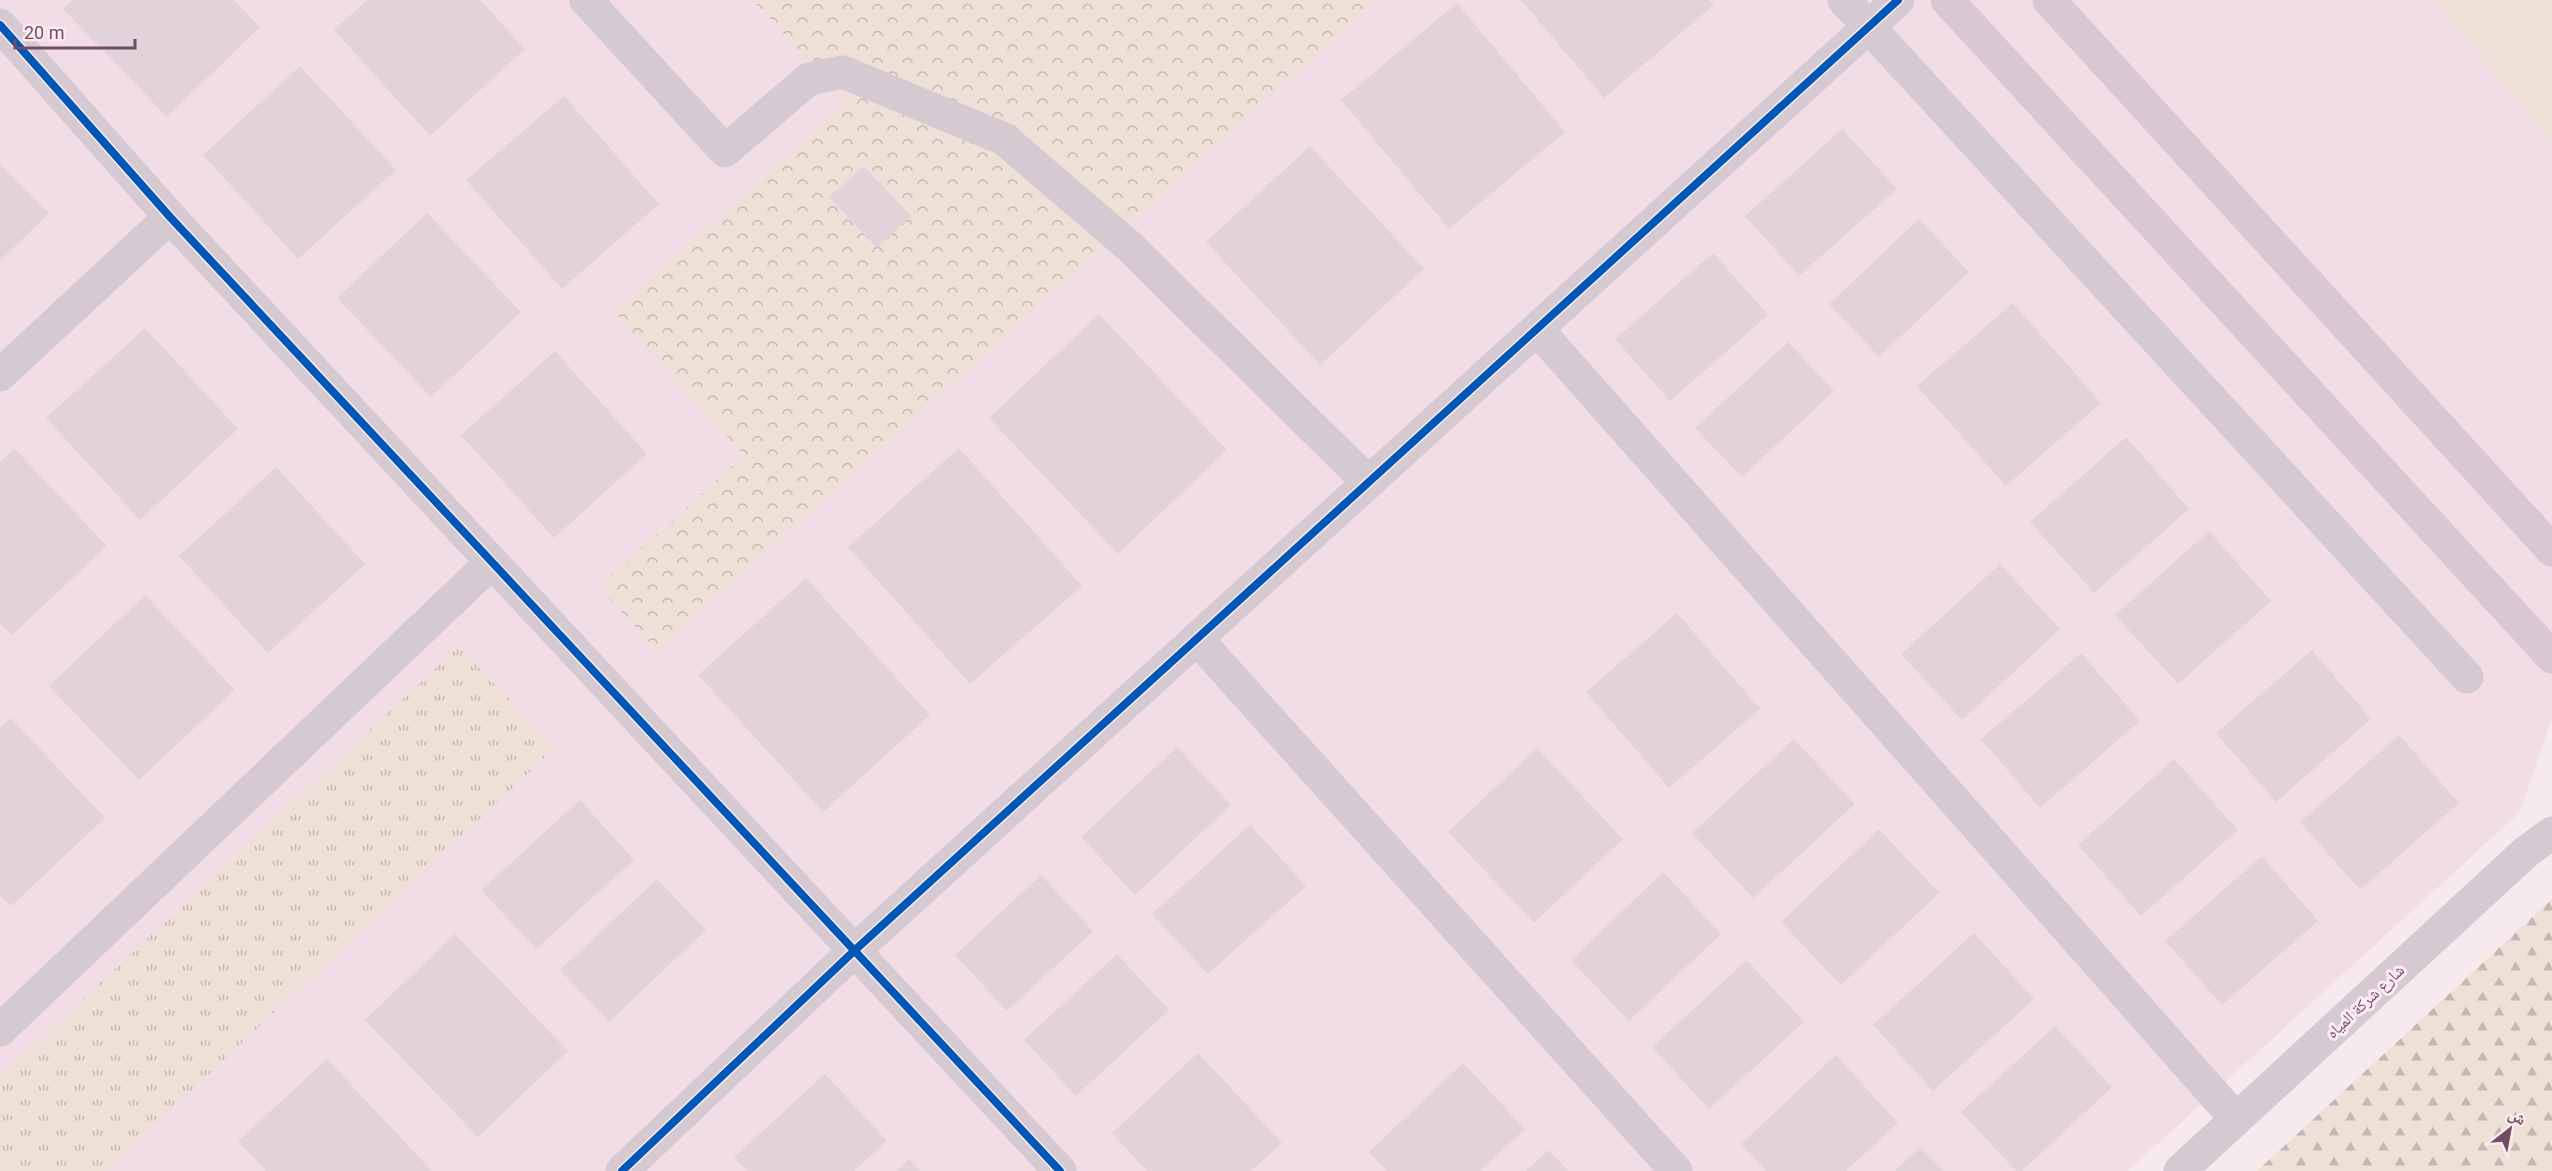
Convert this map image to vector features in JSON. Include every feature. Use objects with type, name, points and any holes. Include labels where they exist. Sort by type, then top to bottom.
[{"type":"main road","points":[[1947,0],[2552,657]]},
{"type":"main road","points":[[2049,0],[2552,550]]},
{"type":"street","points":[[586,0],[725,151],[808,79],[843,72],[1004,139],[1129,246],[1368,482]]},
{"type":"street","points":[[1844,0],[2467,677]]},
{"type":"street","points":[[622,1171],[854,951],[1898,0]]},
{"type":"street","points":[[0,25],[170,217],[1060,1171]]},
{"type":"street","points":[[0,375],[170,217]]},
{"type":"street","points":[[1537,329],[2236,1119]]},
{"type":"street","points":[[0,1030],[492,562]]},
{"type":"street","points":[[1197,639],[1676,1171]]},
{"type":"street","name":"شارع شركة المياه","points":[[2180,1171],[2526,852],[2552,832]]},
{"type":"shaded area","points":[[0,0],[2552,0],[2552,718],[2520,812],[2128,1171],[0,1171]]},
{"type":"green space","points":[[753,0],[1377,0],[657,651],[599,587],[744,455],[614,312],[846,103]]},
{"type":"green space","points":[[2433,0],[2552,0],[2552,141]]},
{"type":"green space","points":[[459,646],[555,748],[106,1171],[0,1171],[0,1077]]},
{"type":"green space","points":[[2552,899],[2552,1171],[2257,1171]]},
{"type":"building","points":[[73,0],[234,0],[260,27],[167,117],[63,9]]},
{"type":"building","points":[[367,0],[480,0],[525,49],[430,136],[334,30]]},
{"type":"building","points":[[1521,0],[1709,0],[1714,5],[1604,98]]},
{"type":"building","points":[[1457,3],[1565,132],[1449,229],[1341,100]]},
{"type":"building","points":[[300,66],[396,170],[298,259],[203,155]]},
{"type":"building","points":[[564,96],[659,204],[562,289],[466,180]]},
{"type":"building","points":[[1842,129],[1897,189],[1799,276],[1745,216]]},
{"type":"building","points":[[1310,146],[1424,269],[1320,365],[1206,242]]},
{"type":"building","points":[[0,164],[49,213],[0,261]]},
{"type":"building","points":[[864,166],[911,216],[877,248],[829,197]]},
{"type":"building","points":[[427,213],[521,312],[431,397],[337,298]]},
{"type":"building","points":[[1919,219],[1969,272],[1879,357],[1829,304]]},
{"type":"building","points":[[1713,253],[1768,315],[1670,401],[1615,339]]},
{"type":"building","points":[[2013,303],[2101,403],[2006,486],[1917,386]]},
{"type":"building","points":[[1099,314],[1227,450],[1118,554],[989,418]]},
{"type":"building","points":[[145,328],[238,429],[140,520],[46,418]]},
{"type":"building","points":[[1788,342],[1834,391],[1742,477],[1695,428]]},
{"type":"building","points":[[555,351],[647,454],[554,538],[461,435]]},
{"type":"building","points":[[2126,437],[2189,509],[2094,593],[2030,522]]},
{"type":"building","points":[[14,448],[107,546],[12,635],[0,623],[0,462]]},
{"type":"building","points":[[959,448],[1082,586],[970,684],[848,547]]},
{"type":"building","points":[[276,467],[365,564],[268,653],[179,556]]},
{"type":"building","points":[[2209,531],[2271,601],[2178,684],[2115,615]]},
{"type":"building","points":[[2000,564],[2060,629],[1962,720],[1901,654]]},
{"type":"building","points":[[806,578],[930,715],[823,812],[698,675]]},
{"type":"building","points":[[145,595],[235,690],[139,780],[49,686]]},
{"type":"building","points":[[1677,613],[1760,709],[1669,788],[1586,692]]},
{"type":"building","points":[[2312,650],[2371,719],[2276,802],[2216,733]]},
{"type":"building","points":[[2081,653],[2140,721],[2040,808],[1981,739]]},
{"type":"building","points":[[11,718],[105,818],[11,906],[0,895],[0,728]]},
{"type":"building","points":[[2399,735],[2459,803],[2360,890],[2300,822]]},
{"type":"building","points":[[1794,739],[1855,804],[1753,898],[1692,833]]},
{"type":"building","points":[[1177,747],[1231,805],[1135,895],[1081,837]]},
{"type":"building","points":[[1537,748],[1623,839],[1534,923],[1448,832]]},
{"type":"building","points":[[2174,759],[2238,830],[2141,916],[2078,845]]},
{"type":"building","points":[[580,800],[634,860],[536,949],[481,890]]},
{"type":"building","points":[[1250,825],[1306,886],[1208,974],[1152,914]]},
{"type":"building","points":[[1879,829],[1939,893],[1841,985],[1781,922]]},
{"type":"building","points":[[2262,856],[2318,921],[2222,1005],[2165,941]]},
{"type":"building","points":[[1663,872],[1721,934],[1629,1021],[1571,960]]},
{"type":"building","points":[[1041,875],[1093,931],[1007,1011],[955,955]]},
{"type":"building","points":[[657,879],[706,930],[609,1022],[560,970]]},
{"type":"building","points":[[1974,933],[2034,999],[1933,1091],[1873,1025]]},
{"type":"building","points":[[455,934],[568,1051],[478,1137],[365,1020]]},
{"type":"building","points":[[1117,954],[1169,1010],[1076,1096],[1024,1040]]},
{"type":"building","points":[[1747,960],[1804,1022],[1709,1109],[1652,1047]]},
{"type":"building","points":[[2055,1026],[2112,1087],[2022,1171],[2016,1171],[1961,1112]]},
{"type":"building","points":[[1198,1053],[1282,1143],[1251,1171],[1147,1171],[1112,1133]]},
{"type":"building","points":[[1836,1055],[1898,1123],[1846,1171],[1766,1171],[1741,1144]]},
{"type":"building","points":[[327,1059],[432,1171],[266,1171],[238,1141]]},
{"type":"building","points":[[1463,1063],[1525,1129],[1480,1171],[1387,1171],[1369,1152]]},
{"type":"building","points":[[825,1074],[887,1141],[854,1171],[747,1171],[734,1157]]},
{"type":"building","points":[[1920,1147],[1944,1171],[1895,1171]]},
{"type":"building","points":[[1549,1150],[1568,1171],[1526,1171]]},
{"type":"building","points":[[909,1159],[920,1171],[897,1171]]},
{"type":"cycle path","points":[[622,1171],[854,951],[1898,0]]},
{"type":"cycle path","points":[[0,25],[170,217],[1060,1171]]}]
